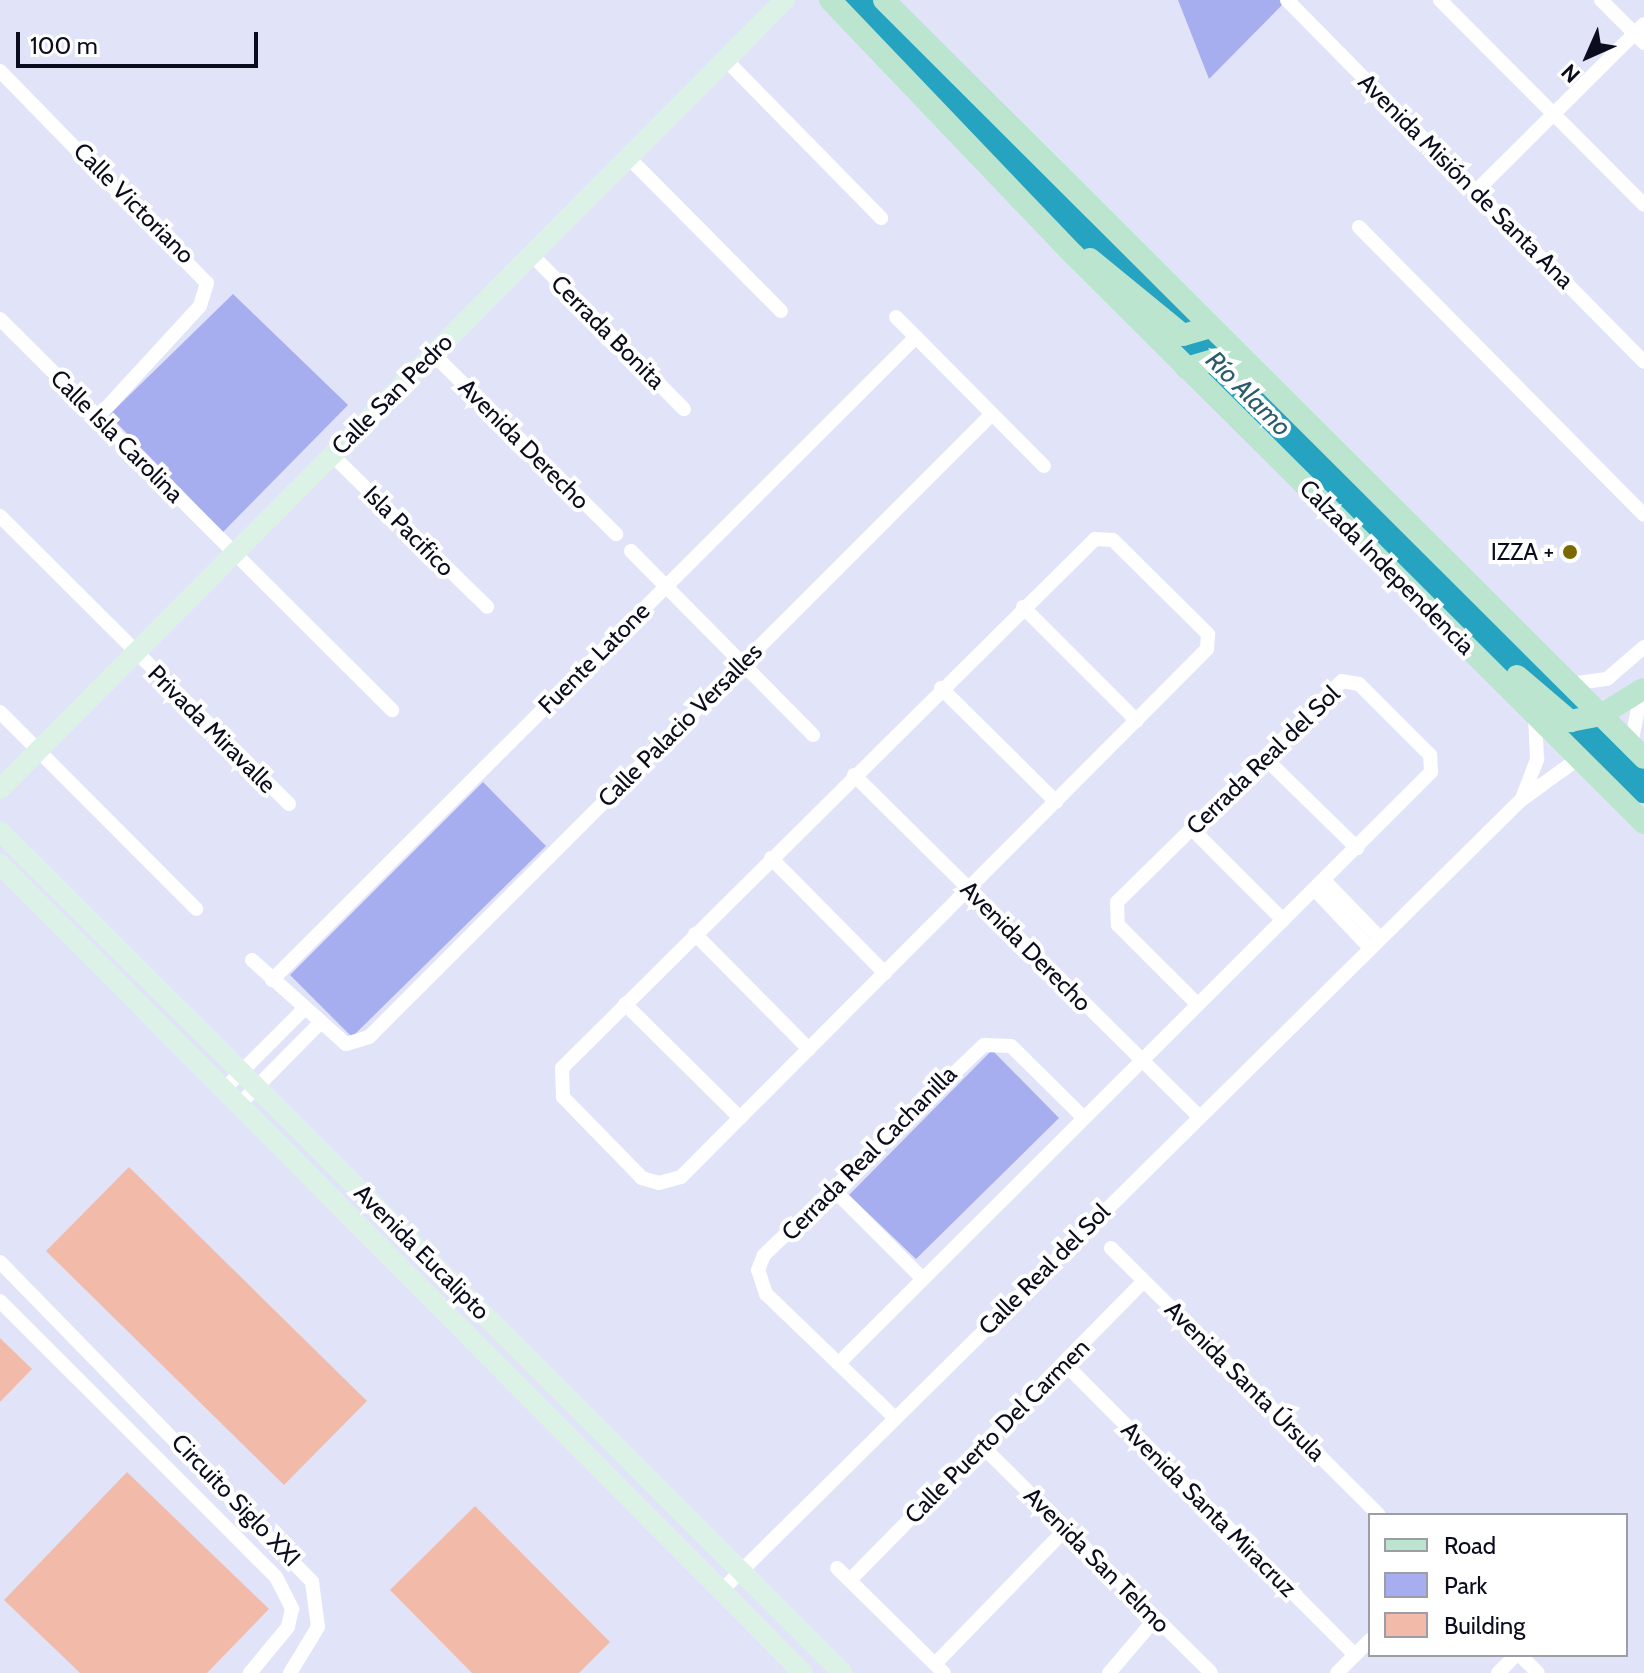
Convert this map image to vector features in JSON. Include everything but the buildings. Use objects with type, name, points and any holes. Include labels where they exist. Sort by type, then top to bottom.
[{"type":"main road","name":"Calzada Independencia","points":[[830,0],[1074,255],[1644,823]]},
{"type":"main road","points":[[872,0],[901,16]]},
{"type":"main road","name":"Calzada Independencia","points":[[884,0],[1637,752]]},
{"type":"main road","points":[[1074,255],[1104,266],[1183,335],[1211,327]]},
{"type":"main road","points":[[1186,368],[1229,363],[1301,433],[1323,438]]},
{"type":"main road","points":[[1403,583],[1435,598],[1557,714],[1570,721],[1601,715],[1644,689]]},
{"type":"street","name":"Calle San Pedro","points":[[0,789],[785,0]]},
{"type":"street","name":"Avenida Misión de Santa Ana","points":[[1287,0],[1644,362]]},
{"type":"street","points":[[1440,0],[1644,205]]},
{"type":"street","points":[[1476,191],[1641,34],[1601,0]]},
{"type":"street","points":[[725,59],[881,218]]},
{"type":"street","name":"Calle Victoriano","points":[[0,71],[207,283],[200,306],[98,417]]},
{"type":"street","points":[[628,157],[781,311]]},
{"type":"street","points":[[1359,227],[1644,515]]},
{"type":"street","name":"Cerrada Bonita","points":[[531,254],[684,409]]},
{"type":"street","points":[[896,317],[1044,466]]},
{"type":"street","name":"Calle Isla Carolina","points":[[0,319],[392,710]]},
{"type":"street","name":"Fuente Latone","points":[[272,980],[916,337]]},
{"type":"street","name":"Avenida Derecho","points":[[433,354],[616,534]]},
{"type":"street","name":"Calle Palacio Versalles","points":[[319,1024],[346,1044],[369,1037],[992,414]]},
{"type":"street","name":"Isla Pacifico","points":[[332,455],[487,607]]},
{"type":"street","name":"Privada Miravalle","points":[[0,516],[289,804]]},
{"type":"street","points":[[1104,537],[1208,634],[1207,649],[681,1177],[659,1183],[642,1178],[563,1097],[558,1082],[562,1068],[941,688],[1023,607],[1104,537]]},
{"type":"street","points":[[631,551],[813,735]]},
{"type":"street","points":[[1023,607],[1137,721]]},
{"type":"street","points":[[1570,684],[1607,679],[1644,647]]},
{"type":"street","name":"Cerrada Real del Sol","points":[[1140,1059],[1357,848],[1434,764],[1359,684],[1342,681],[1192,829],[1113,914],[1196,1003]]},
{"type":"street","points":[[941,688],[1056,802]]},
{"type":"street","points":[[1637,752],[1632,714],[1644,689]]},
{"type":"street","points":[[0,712],[196,909]]},
{"type":"street","name":"Calle Real del Sol","points":[[1521,800],[1537,759],[1535,715]]},
{"type":"street","points":[[1265,758],[1357,848]]},
{"type":"street","name":"Calle Real del Sol","points":[[720,1592],[1521,800],[1579,758]]},
{"type":"street","name":"Avenida Derecho","points":[[854,775],[1198,1116]]},
{"type":"street","points":[[1192,829],[1283,920]]},
{"type":"street","name":"Avenida Eucalipto","points":[[0,831],[843,1673]]},
{"type":"street","points":[[771,858],[885,973]]},
{"type":"street","name":"Avenida Eucalipto","points":[[0,864],[803,1673]]},
{"type":"street","points":[[1319,885],[1375,943]]},
{"type":"street","points":[[695,934],[809,1049]]},
{"type":"street","points":[[239,1105],[319,1024],[252,960]]},
{"type":"street","points":[[625,1004],[740,1118]]},
{"type":"street","points":[[224,1089],[303,1010]]},
{"type":"street","name":"Cerrada Real Cachanilla","points":[[895,1418],[766,1294],[758,1270],[764,1255],[834,1190],[970,1053],[995,1041],[1011,1046],[1083,1117]]},
{"type":"street","points":[[839,1363],[1140,1059]]},
{"type":"street","points":[[834,1190],[922,1278]]},
{"type":"street","name":"Avenida Santa Úrsula","points":[[1111,1248],[1377,1513]]},
{"type":"street","name":"Circuito Siglo XXI","points":[[0,1262],[155,1416],[312,1582],[318,1627],[290,1673]]},
{"type":"street","name":"Calle Puerto Del Carmen","points":[[850,1580],[1144,1281]]},
{"type":"street","name":"Circuito Siglo XXI","points":[[0,1301],[276,1577],[292,1609],[288,1627],[250,1673]]},
{"type":"street","name":"Avenida Santa Miracruz","points":[[1064,1363],[1355,1655]]},
{"type":"street","name":"Circuito Siglo XXI","points":[[135,1436],[155,1416]]},
{"type":"street","name":"Avenida San Telmo","points":[[982,1446],[1211,1673]]},
{"type":"street","points":[[837,1568],[939,1668],[1066,1529]]},
{"type":"street","points":[[1109,1673],[1156,1618]]},
{"type":"street","points":[[1337,1673],[1368,1642]]},
{"type":"street","points":[[1498,1673],[1516,1657]]},
{"type":"street","points":[[1520,1657],[1538,1673]]},
{"type":"green space","points":[[1178,0],[1287,0],[1209,79]]},
{"type":"green space","points":[[233,294],[348,405],[223,532],[109,415]]},
{"type":"green space","points":[[483,782],[546,846],[352,1037],[290,975]]},
{"type":"green space","points":[[992,1050],[1059,1118],[916,1259],[849,1195]]},
{"type":"waterway","name":"Río Alamo","points":[[853,0],[1644,788]]},
{"type":"place","name":"IZZA +","points":[[1570,552]]}]
